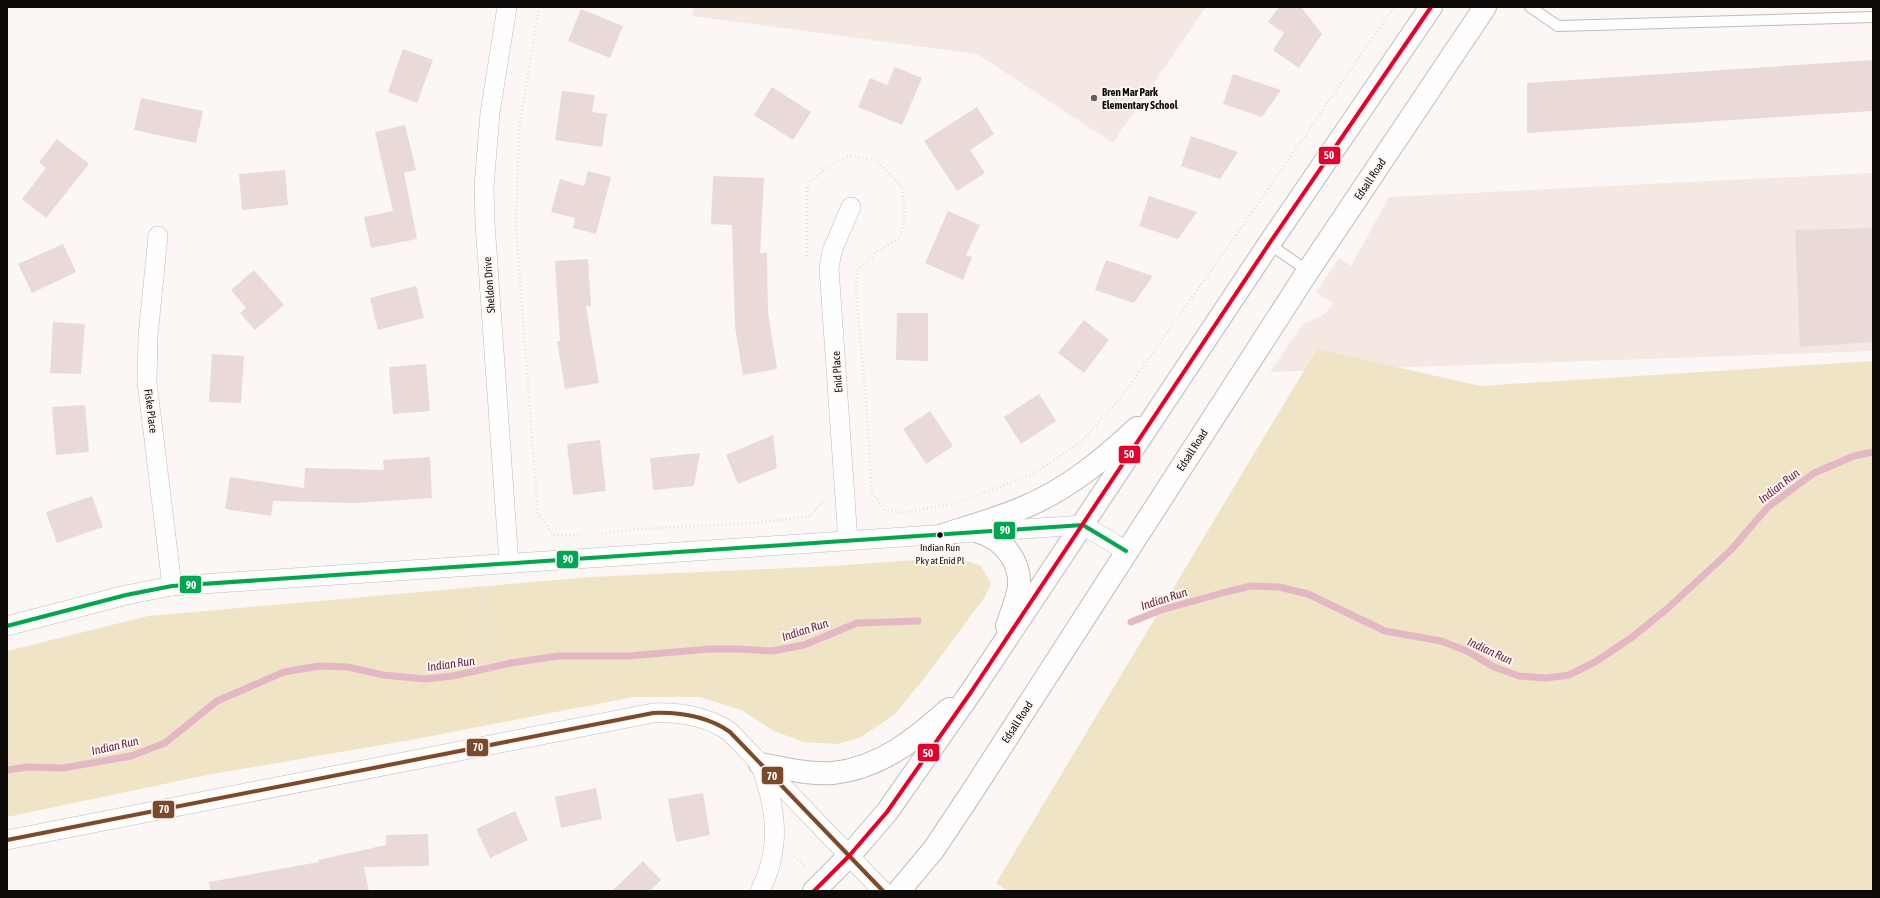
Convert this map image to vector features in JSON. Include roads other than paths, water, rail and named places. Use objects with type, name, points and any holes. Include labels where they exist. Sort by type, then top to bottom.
[{"type":"main road","points":[[813,880],[849,856],[887,812],[999,652],[1269,244],[1431,7]]},
{"type":"main road","name":"Edsall Road","points":[[899,891],[934,849],[972,792],[1308,271],[1485,7]]},
{"type":"main road","points":[[943,535],[1028,506],[1056,491],[1092,467],[1120,444],[1142,424],[1168,395]]},
{"type":"main road","points":[[979,532],[991,536],[1006,548],[1012,556],[1019,578],[1017,598],[999,652]]},
{"type":"main road","points":[[760,764],[815,773],[833,773],[867,766],[884,758],[911,740],[933,723],[979,680]]},
{"type":"street","name":"Sheldon Drive","points":[[507,7],[490,113],[484,187],[485,223],[509,564]]},
{"type":"street","name":"Enid Place","points":[[848,541],[830,268],[832,251],[851,207]]},
{"type":"street","name":"Fiske Place","points":[[158,236],[148,336],[147,382],[172,586]]},
{"type":"street","points":[[7,626],[126,595],[172,586],[1083,525],[1126,551]]},
{"type":"street","points":[[7,840],[653,713],[685,714],[719,725],[730,732],[883,891]]},
{"type":"street","points":[[760,764],[772,800],[775,835],[774,851],[770,868],[760,891]]},
{"type":"lane","points":[[1530,7],[1558,26],[1873,18]]},
{"type":"lane","points":[[1269,244],[1308,271]]},
{"type":"waterway","name":"Indian Run","points":[[1131,622],[1161,610],[1251,586],[1279,587],[1308,594],[1385,631],[1441,641],[1467,651],[1494,667],[1519,676],[1546,678],[1569,675],[1595,662],[1631,638],[1668,608],[1731,550],[1768,507],[1814,473],[1854,456],[1873,452]]},
{"type":"waterway","name":"Indian Run","points":[[7,770],[28,767],[63,768],[131,756],[165,743],[217,701],[284,672],[319,666],[348,667],[383,675],[425,679],[453,676],[511,663],[558,656],[628,656],[710,649],[772,651],[804,645],[857,623],[918,621]]},
{"type":"place","name":"Bren Mar Park Elementary School","points":[[1094,98]]},
{"type":"place","name":"Indian Run Pky at Enid Pl","points":[[940,535]]}]
